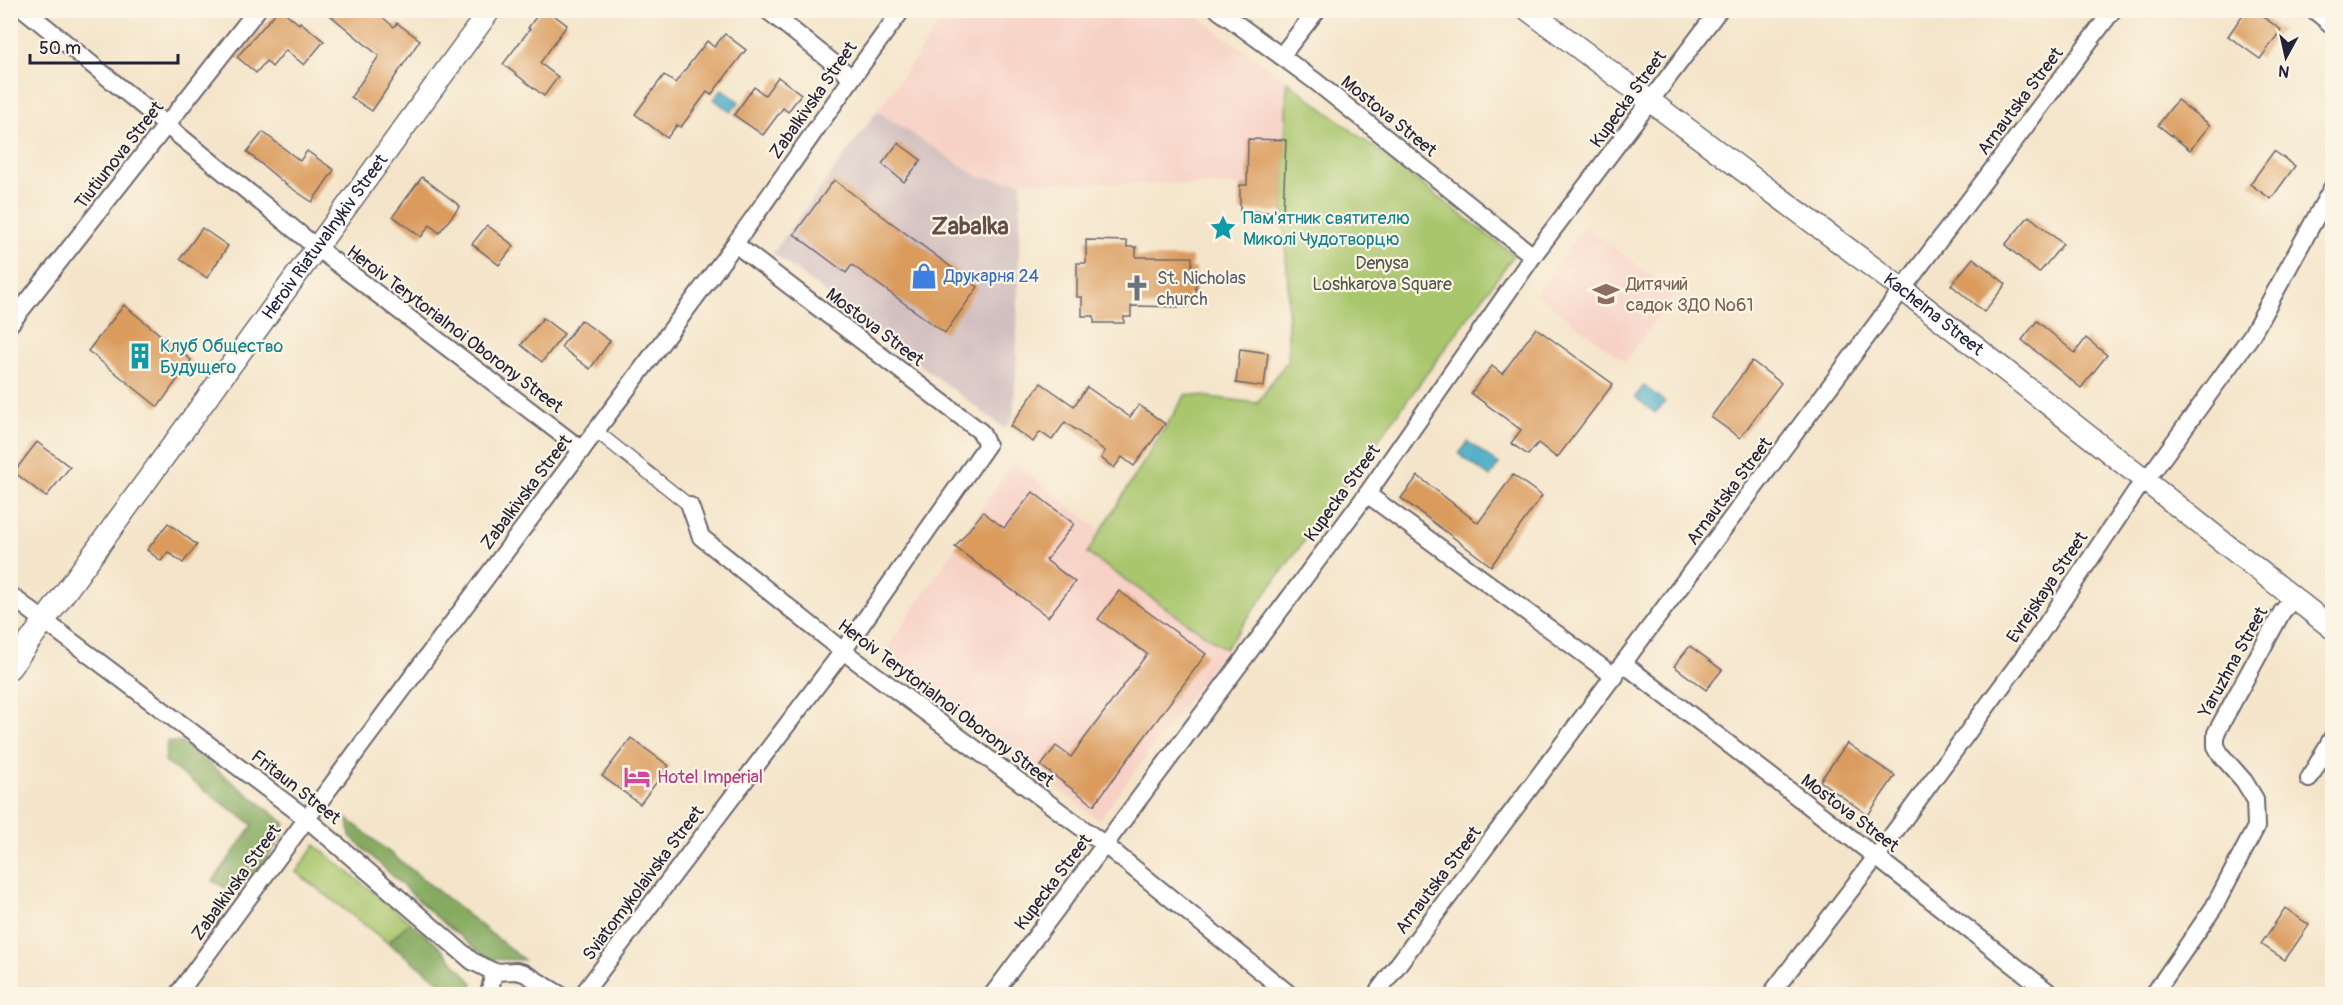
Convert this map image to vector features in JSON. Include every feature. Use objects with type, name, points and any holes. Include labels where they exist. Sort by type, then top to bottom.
[{"type":"street","name":"Heroiv Terytorialnoi Oborony Street","points":[[25,10],[317,248],[582,450]]},
{"type":"street","name":"Tiutiunova Street","points":[[10,324],[257,10]]},
{"type":"street","name":"Heroiv Riatuvalnykiv Street","points":[[10,668],[490,10]]},
{"type":"street","points":[[767,10],[851,77]]},
{"type":"street","name":"Zabalkivska Street","points":[[178,994],[306,818],[735,244],[851,77],[902,10]]},
{"type":"street","name":"Mostova Street","points":[[1218,10],[1281,56],[1533,256]]},
{"type":"street","points":[[1281,56],[1317,10]]},
{"type":"street","name":"Kachelna Street","points":[[1528,10],[1902,289],[2332,628]]},
{"type":"street","name":"Kupecka Street","points":[[993,994],[1367,494],[1533,256],[1719,10]]},
{"type":"street","name":"Arnautska Street","points":[[1376,994],[2113,10]]},
{"type":"street","points":[[2314,10],[2332,25]]},
{"type":"street","name":"Evrejskaya Street","points":[[1771,994],[1876,857],[2035,641],[2144,481],[2251,336],[2303,245],[2332,188]]},
{"type":"street","name":"Mostova Street","points":[[735,244],[981,432],[987,444]]},
{"type":"street","name":"Heroiv Terytorialnoi Oborony Street","points":[[596,431],[690,506],[701,537],[843,651],[1105,845],[1289,994]]},
{"type":"street","name":"Sviatomykolaivska Street","points":[[584,994],[843,651],[987,444]]},
{"type":"street","name":"Mostova Street","points":[[1367,494],[1619,671],[1876,857],[2051,994]]},
{"type":"street","name":"Fritaun Street","points":[[10,595],[306,818],[472,961],[494,972],[524,973],[559,994]]},
{"type":"street","name":"Yaruzhna Street","points":[[2154,994],[2214,908],[2256,827],[2255,799],[2244,781],[2221,755],[2216,746],[2216,733],[2282,612],[2294,598]]},
{"type":"street","points":[[2309,779],[2332,738]]},
{"type":"street","points":[[489,994],[494,972]]},
{"type":"shaded area","points":[[949,11],[1189,11],[1287,81],[1284,186],[1021,182],[979,177],[877,111]]},
{"type":"shaded area","points":[[877,111],[979,177],[1021,182],[1016,372],[1013,417],[1005,429],[773,253]]},
{"type":"shaded area","name":"Дитячий садок ЗДО №61","points":[[1585,226],[1675,293],[1625,362],[1536,294]]},
{"type":"shaded area","points":[[1013,463],[1101,530],[1087,553],[1225,649],[1099,820],[882,655]]},
{"type":"green space","name":"Denysa Loshkarova Square","points":[[1287,81],[1514,255],[1225,649],[1087,553],[1186,394],[1257,403],[1288,360],[1288,284],[1283,212]]},
{"type":"green space","points":[[167,741],[182,743],[285,823],[280,840],[247,884],[231,891],[213,881],[253,825],[165,762]]},
{"type":"green space","points":[[348,819],[524,960],[488,959],[434,915],[350,836]]},
{"type":"green space","points":[[315,845],[410,922],[388,943],[296,872]]},
{"type":"green space","points":[[410,922],[439,946],[473,983],[472,994],[456,994],[388,943]]},
{"type":"water","points":[[722,89],[739,102],[731,112],[714,99]]},
{"type":"water","points":[[1644,386],[1665,402],[1655,413],[1635,397]]},
{"type":"water","points":[[1468,442],[1499,464],[1490,477],[1459,454]]},
{"type":"building","points":[[278,10],[282,10],[299,24],[300,22],[324,41],[304,65],[286,50],[272,67],[266,61],[256,73],[237,57]]},
{"type":"building","points":[[324,10],[374,10],[394,27],[397,23],[420,40],[372,111],[351,97],[379,56]]},
{"type":"building","points":[[541,10],[547,10],[567,25],[540,63],[558,77],[544,96],[503,64],[530,29],[528,28]]},
{"type":"building","points":[[2246,10],[2254,10],[2281,30],[2260,59],[2228,36]]},
{"type":"building","points":[[725,34],[746,50],[711,95],[707,92],[681,127],[677,125],[667,138],[635,114],[664,75],[675,83],[707,41],[714,47]]},
{"type":"building","points":[[778,77],[801,94],[788,112],[783,108],[763,135],[734,115],[754,87],[765,95]]},
{"type":"building","points":[[2177,100],[2210,125],[2190,150],[2158,125]]},
{"type":"building","points":[[263,132],[300,161],[307,151],[334,170],[312,202],[284,183],[247,152]]},
{"type":"building","points":[[1248,139],[1286,140],[1283,212],[1240,211],[1240,185],[1247,185]]},
{"type":"building","points":[[898,143],[921,160],[904,182],[882,164]]},
{"type":"building","points":[[2274,151],[2295,166],[2271,199],[2250,184]]},
{"type":"building","points":[[422,177],[460,206],[439,233],[430,225],[421,237],[393,216]]},
{"type":"building","points":[[834,180],[978,287],[945,333],[852,265],[846,273],[794,234]]},
{"type":"building","points":[[2029,216],[2063,244],[2039,273],[2005,245]]},
{"type":"building","points":[[487,225],[514,246],[499,265],[472,244]]},
{"type":"building","points":[[202,228],[228,246],[207,278],[180,259]]},
{"type":"building","name":"St. Nicholas church","points":[[1086,240],[1127,241],[1127,247],[1136,247],[1136,257],[1192,257],[1192,268],[1196,268],[1196,295],[1188,295],[1188,307],[1131,306],[1131,317],[1124,317],[1124,323],[1094,323],[1094,316],[1082,316],[1082,297],[1077,297],[1077,263],[1086,263]]},
{"type":"building","points":[[1973,258],[2006,284],[1984,312],[1951,285]]},
{"type":"building","name":"Клуб Общество Будущего","points":[[124,305],[191,360],[158,407],[88,351]]},
{"type":"building","points":[[543,318],[564,334],[542,362],[521,345]]},
{"type":"building","points":[[581,320],[610,341],[590,369],[561,347]]},
{"type":"building","points":[[2037,321],[2075,353],[2086,338],[2107,355],[2081,388],[2022,340]]},
{"type":"building","points":[[1536,328],[1613,384],[1557,458],[1538,443],[1528,455],[1511,443],[1521,430],[1471,393],[1492,366],[1502,374]]},
{"type":"building","points":[[1240,349],[1268,353],[1264,387],[1236,383]]},
{"type":"building","points":[[1752,361],[1781,383],[1740,438],[1711,417]]},
{"type":"building","points":[[1041,383],[1074,406],[1087,387],[1130,417],[1139,405],[1165,424],[1134,466],[1122,457],[1114,468],[1101,458],[1105,451],[1065,422],[1052,440],[1040,432],[1033,442],[1010,426]]},
{"type":"building","points":[[37,442],[70,467],[46,497],[14,472]]},
{"type":"building","points":[[1513,475],[1542,496],[1491,566],[1401,498],[1418,476],[1478,523]]},
{"type":"building","points":[[1033,492],[1074,524],[1046,560],[1075,582],[1048,617],[955,547],[983,512],[1004,528]]},
{"type":"building","points":[[168,523],[197,545],[183,563],[168,552],[161,561],[147,550]]},
{"type":"building","points":[[1119,591],[1206,654],[1094,805],[1041,766],[1056,746],[1071,757],[1147,654],[1098,619]]},
{"type":"building","points":[[1690,646],[1722,670],[1706,690],[1674,666]]},
{"type":"building","points":[[631,738],[669,766],[640,804],[602,776]]},
{"type":"building","points":[[1847,743],[1895,776],[1868,815],[1820,781]]},
{"type":"building","points":[[2285,908],[2309,925],[2285,960],[2261,944]]},
{"type":"place","name":"Пам'ятник святителю Миколі Чудотворцю","points":[[1223,228]]},
{"type":"place","name":"Друкарня 24","points":[[924,276]]},
{"type":"place","name":"St. Nicholas church","points":[[1137,288]]},
{"type":"place","name":"Дитячий садок ЗДО №61","points":[[1606,294]]},
{"type":"place","name":"Клуб Общество Будущего","points":[[140,356]]},
{"type":"place","name":"Hotel Imperial","points":[[637,777]]},
{"type":"district","name":"Zabalka","points":[[970,226]]}]
